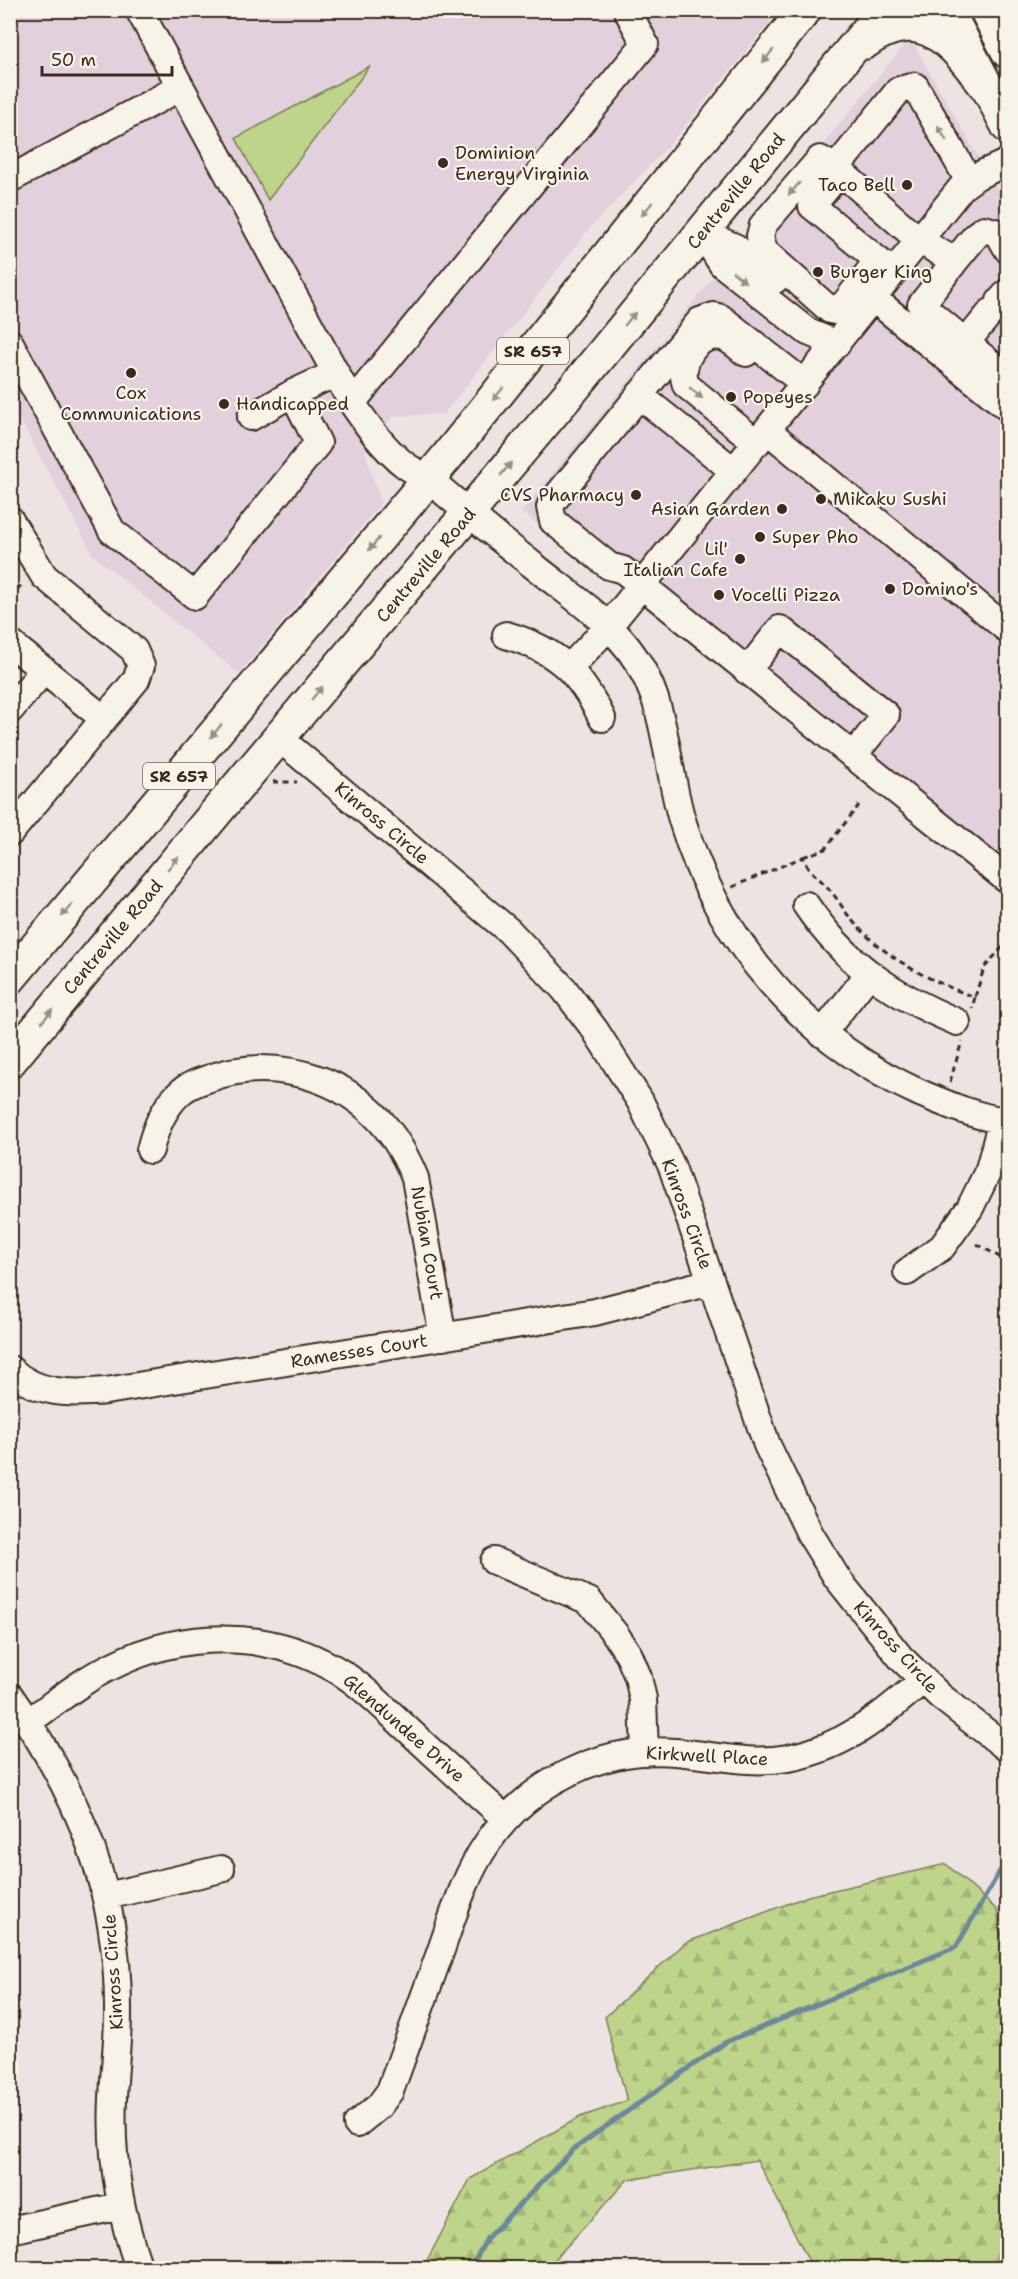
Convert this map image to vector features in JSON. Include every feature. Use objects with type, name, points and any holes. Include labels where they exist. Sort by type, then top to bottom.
[{"type":"main road","name":"SR 657","points":[[10,978],[428,479],[805,10]]},
{"type":"main road","name":"Centreville Road","points":[[10,1061],[468,514],[884,10]]},
{"type":"main road","points":[[947,10],[1008,127]]},
{"type":"main road","points":[[986,10],[1008,52]]},
{"type":"main road","points":[[847,56],[880,30],[902,24],[917,24],[934,29],[964,57],[990,92]]},
{"type":"street","points":[[140,10],[352,403],[376,438],[405,465],[428,479],[608,627],[637,661],[658,704],[681,817],[693,855],[713,899],[759,970],[787,1002],[822,1034],[857,1059],[894,1081],[935,1099],[1005,1120],[989,1169],[970,1208],[942,1247],[907,1272]]},
{"type":"street","points":[[352,403],[645,44],[627,10]]},
{"type":"street","points":[[886,267],[812,206],[899,90],[915,86],[969,181]]},
{"type":"street","points":[[10,179],[181,87]]},
{"type":"street","points":[[955,261],[920,241],[838,170],[820,159],[763,225],[760,236],[764,251],[830,310],[835,311],[920,241],[969,181],[1008,162]]},
{"type":"street","points":[[913,315],[977,234],[984,230],[998,233],[1008,250]]},
{"type":"street","points":[[702,232],[735,247],[821,319],[837,344]]},
{"type":"street","points":[[570,667],[608,627],[762,437],[796,377],[837,344],[874,298],[886,267]]},
{"type":"street","points":[[874,298],[913,315],[958,352],[1005,401]]},
{"type":"street","points":[[958,352],[1000,302]]},
{"type":"street","points":[[796,377],[721,318],[706,317],[700,321],[639,395],[550,507],[553,521],[609,566],[623,570],[1006,879],[1008,877]]},
{"type":"street","points":[[796,377],[768,371],[731,342],[719,337],[705,338],[683,363],[686,385],[762,437],[1008,630]]},
{"type":"street","points":[[10,343],[112,531],[195,596],[318,442],[293,393]]},
{"type":"street","points":[[958,352],[1008,378]]},
{"type":"street","points":[[250,417],[336,373]]},
{"type":"street","points":[[639,395],[734,471]]},
{"type":"street","points":[[10,520],[44,576],[134,650],[139,658],[140,674],[10,833]]},
{"type":"street","points":[[747,670],[780,629],[789,636],[886,715],[854,756]]},
{"type":"street","points":[[506,635],[540,648],[570,667],[590,695],[602,718]]},
{"type":"street","points":[[10,643],[104,719]]},
{"type":"street","points":[[10,710],[44,670]]},
{"type":"street","name":"Kinross Circle","points":[[279,738],[474,898],[532,954],[564,989],[612,1055],[653,1125],[672,1167],[767,1445],[801,1517],[837,1578],[867,1618],[923,1680],[980,1729],[1008,1749]]},
{"type":"street","points":[[806,905],[836,944],[868,975],[908,1000],[963,1027]]},
{"type":"street","points":[[822,1034],[868,975]]},
{"type":"street","name":"Nubian Court","points":[[150,1150],[160,1122],[171,1102],[191,1085],[219,1075],[249,1069],[290,1072],[321,1080],[349,1095],[382,1122],[401,1149],[415,1178],[421,1200],[443,1337]]},
{"type":"street","name":"Ramesses Court","points":[[10,1369],[34,1386],[50,1390],[106,1391],[595,1312],[711,1282]]},
{"type":"street","points":[[494,1561],[589,1601],[616,1635],[629,1655],[638,1677],[643,1699],[645,1752]]},
{"type":"street","name":"Glendundee Drive","points":[[28,1722],[110,1667],[145,1651],[208,1639],[270,1644],[318,1659],[360,1685],[506,1819]]},
{"type":"street","name":"Kirkwell Place","points":[[357,2124],[379,2106],[390,2091],[471,1870],[506,1819],[533,1794],[556,1779],[615,1756],[645,1752],[675,1752],[728,1760],[758,1761],[787,1758],[818,1750],[873,1723],[923,1680]]},
{"type":"street","name":"Kinross Circle","points":[[10,1696],[58,1771],[76,1808],[107,1896],[117,1977],[118,2013],[112,2148],[120,2206],[139,2268]]},
{"type":"street","points":[[107,1896],[221,1869]]},
{"type":"street","points":[[10,2229],[120,2206]]},
{"type":"path","points":[[287,781],[306,783]]},
{"type":"path","points":[[730,888],[825,849],[859,805]]},
{"type":"path","points":[[803,857],[809,872],[828,887],[852,920],[876,944],[925,977],[975,997]]},
{"type":"path","points":[[950,1082],[963,1027],[984,968],[1008,941]]},
{"type":"path","points":[[977,1244],[1008,1262]]},
{"type":"shaded area","points":[[10,11],[779,11],[670,144],[590,228],[444,414],[393,416],[365,452],[381,503],[239,674],[93,555],[11,403]]},
{"type":"shaded area","points":[[910,38],[1007,206],[1006,879],[521,512]]},
{"type":"green space","points":[[370,66],[268,200],[236,138]]},
{"type":"green space","points":[[946,1864],[997,1910],[1007,1965],[1007,2268],[812,2267],[757,2160],[627,2180],[547,2268],[423,2268],[470,2179],[580,2117],[627,2101],[605,2017],[685,1943],[808,1896]]},
{"type":"waterway","points":[[471,2268],[487,2238],[574,2149],[726,2042],[956,1947],[1000,1871]]},
{"type":"place","name":"Dominion Energy Virginia","points":[[443,163]]},
{"type":"place","name":"Taco Bell","points":[[907,185]]},
{"type":"place","name":"Burger King","points":[[818,272]]},
{"type":"place","name":"Cox Communications","points":[[131,373]]},
{"type":"place","name":"Popeyes","points":[[731,397]]},
{"type":"place","name":"Handicapped","points":[[224,404]]},
{"type":"place","name":"CVS Pharmacy","points":[[636,495]]},
{"type":"place","name":"Mikaku Sushi","points":[[821,499]]},
{"type":"place","name":"Asian Garden","points":[[782,509]]},
{"type":"place","name":"Super Pho","points":[[760,537]]},
{"type":"place","name":"Lil' Italian Cafe","points":[[740,559]]},
{"type":"place","name":"Domino's","points":[[890,589]]},
{"type":"place","name":"Vocelli Pizza","points":[[719,595]]}]
